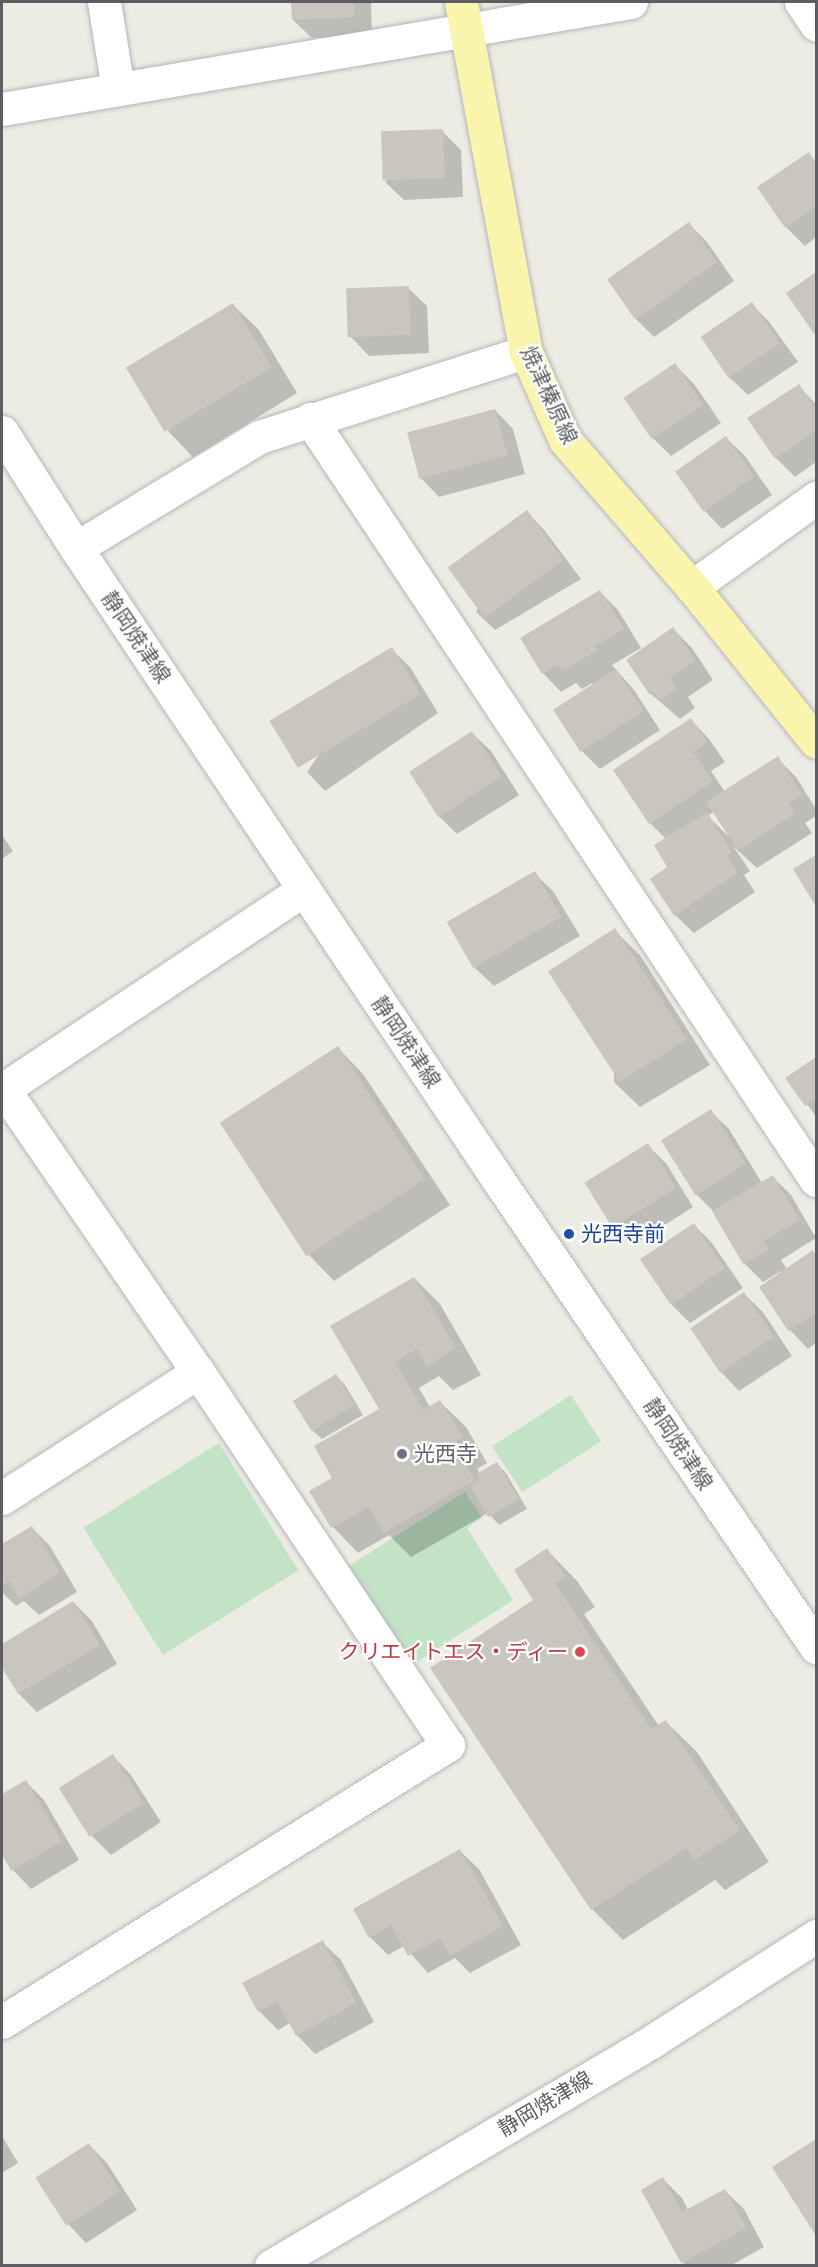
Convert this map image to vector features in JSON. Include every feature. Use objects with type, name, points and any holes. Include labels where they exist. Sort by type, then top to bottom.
[{"type":"main road","name":"焼津榛原線","points":[[464,15],[526,352],[565,440],[692,587],[816,742]]},
{"type":"street","points":[[104,2],[118,89]]},
{"type":"street","points":[[2,109],[118,89],[464,15],[631,2]]},
{"type":"street","points":[[801,2],[816,24]]},
{"type":"street","points":[[76,548],[259,436],[526,352]]},
{"type":"street","points":[[310,419],[816,1180]]},
{"type":"street","name":"静岡焼津線","points":[[2,432],[76,548],[304,889],[816,1647]]},
{"type":"street","points":[[692,587],[816,498]]},
{"type":"street","points":[[2,2022],[448,1745],[198,1372],[2,1089],[304,889]]},
{"type":"street","points":[[2,1498],[198,1372]]},
{"type":"street","name":"静岡焼津線","points":[[271,2265],[654,2040],[816,1936]]},
{"type":"green space","points":[[571,1395],[601,1441],[522,1492],[492,1446]]},
{"type":"green space","points":[[219,1443],[298,1570],[163,1655],[83,1528]]},
{"type":"green space","points":[[465,1492],[482,1518],[467,1528],[513,1600],[412,1665],[349,1566]]},
{"type":"building","points":[[291,2],[354,2],[354,17],[292,20]]},
{"type":"building","points":[[443,129],[445,178],[383,180],[381,131]]},
{"type":"building","points":[[809,152],[816,164],[816,206],[785,228],[757,187]]},
{"type":"building","points":[[689,222],[717,262],[635,319],[607,279]]},
{"type":"building","points":[[816,272],[816,332],[814,334],[786,293]]},
{"type":"building","points":[[409,286],[411,335],[348,337],[346,288]]},
{"type":"building","points":[[752,302],[780,343],[729,378],[701,337]]},
{"type":"building","points":[[233,303],[272,367],[164,432],[126,367]]},
{"type":"building","points":[[675,363],[703,404],[652,439],[624,398]]},
{"type":"building","points":[[799,384],[816,409],[816,431],[775,459],[747,418]]},
{"type":"building","points":[[495,409],[507,455],[420,479],[407,433]]},
{"type":"building","points":[[726,436],[754,476],[703,512],[675,472]]},
{"type":"building","points":[[527,510],[563,560],[484,618],[448,568]]},
{"type":"building","points":[[600,590],[624,629],[594,646],[598,650],[562,671],[558,664],[542,674],[520,638]]},
{"type":"building","points":[[673,627],[696,660],[670,678],[677,689],[660,701],[653,692],[650,695],[626,660]]},
{"type":"building","points":[[392,647],[420,694],[298,768],[269,721]]},
{"type":"building","points":[[616,669],[643,711],[580,752],[553,710]]},
{"type":"building","points":[[691,718],[707,742],[693,752],[713,781],[649,824],[613,770]]},
{"type":"building","points":[[472,731],[501,776],[439,817],[409,772]]},
{"type":"building","points":[[778,756],[802,795],[788,804],[795,814],[738,850],[706,802]]},
{"type":"building","points":[[707,812],[732,852],[727,856],[738,873],[674,916],[650,879],[667,867],[654,845]]},
{"type":"building","points":[[816,855],[816,907],[793,869]]},
{"type":"building","points":[[535,871],[562,917],[473,968],[447,922]]},
{"type":"building","points":[[615,928],[687,1039],[620,1082],[548,972]]},
{"type":"building","points":[[338,1046],[425,1179],[306,1256],[220,1123]]},
{"type":"building","points":[[816,1057],[816,1098],[805,1106],[785,1078]]},
{"type":"building","points":[[711,1109],[745,1164],[695,1195],[661,1140]]},
{"type":"building","points":[[648,1143],[676,1188],[612,1228],[584,1183]]},
{"type":"building","points":[[773,1175],[800,1220],[764,1241],[769,1249],[743,1264],[712,1211]]},
{"type":"building","points":[[694,1223],[725,1269],[671,1305],[640,1259]]},
{"type":"building","points":[[813,1250],[816,1256],[816,1313],[788,1331],[759,1287]]},
{"type":"building","points":[[414,1277],[456,1348],[427,1366],[417,1349],[395,1362],[423,1410],[440,1400],[463,1437],[453,1443],[475,1480],[384,1533],[369,1507],[331,1528],[309,1491],[332,1478],[314,1446],[379,1409],[330,1326]]},
{"type":"building","points":[[744,1292],[774,1337],[720,1373],[690,1328]]},
{"type":"building","points":[[336,1374],[355,1405],[312,1432],[293,1401]]},
{"type":"building","points":[[497,1462],[519,1499],[488,1517],[470,1486],[479,1480],[476,1474]]},
{"type":"building","points":[[32,1526],[60,1573],[19,1598],[9,1581],[2,1586],[2,1544]]},
{"type":"building","points":[[547,1548],[565,1576],[555,1583],[651,1729],[666,1720],[740,1830],[694,1860],[686,1848],[591,1910],[430,1668],[533,1600],[514,1570]]},
{"type":"building","points":[[73,1601],[100,1645],[18,1694],[2,1668],[2,1644]]},
{"type":"building","points":[[113,1754],[144,1803],[89,1837],[59,1788]]},
{"type":"building","points":[[26,1780],[62,1841],[11,1871],[2,1854],[2,1794]]},
{"type":"building","points":[[460,1849],[503,1926],[450,1956],[440,1938],[408,1956],[391,1925],[369,1938],[353,1909]]},
{"type":"building","points":[[323,1940],[356,2003],[296,2036],[277,2001],[258,2012],[242,1983]]},
{"type":"building","points":[[816,2139],[816,2236],[772,2167]]},
{"type":"building","points":[[89,2143],[120,2191],[66,2226],[35,2178]]},
{"type":"building","points":[[663,2177],[682,2212],[725,2189],[747,2228],[681,2263],[641,2190]]},
{"type":"place","name":"光西寺前","points":[[569,1234]]},
{"type":"place","name":"光西寺","points":[[402,1454]]},
{"type":"place","name":"クリエイトエス・ディー","points":[[580,1652]]}]
